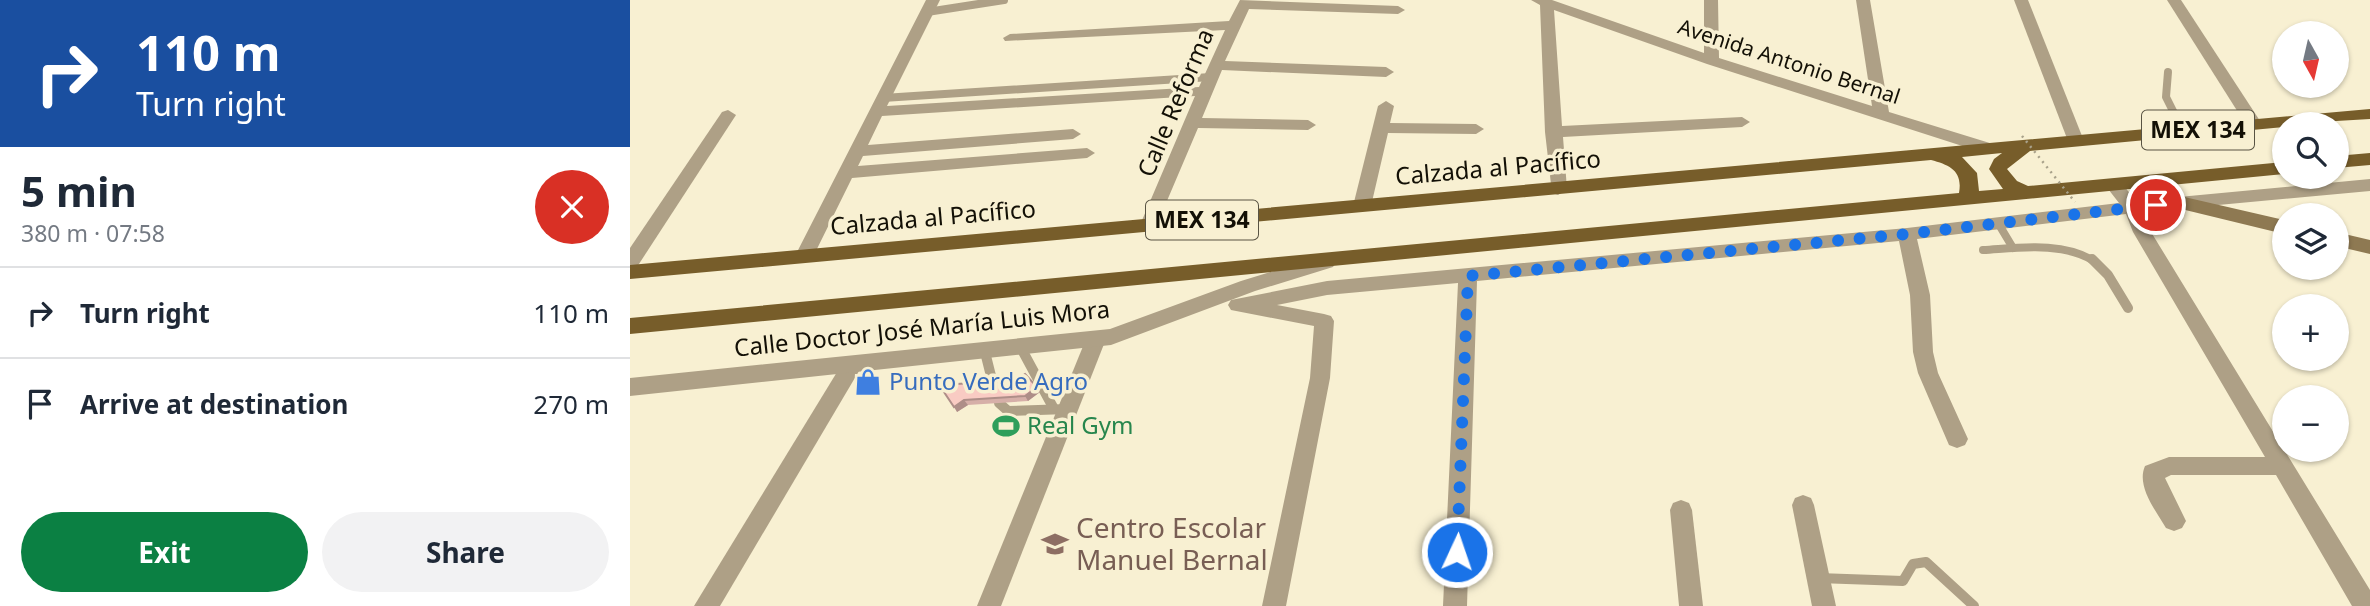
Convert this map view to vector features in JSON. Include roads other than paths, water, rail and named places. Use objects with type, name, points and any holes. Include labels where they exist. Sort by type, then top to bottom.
[{"type":"main road","name":"Calzada al Pacífico","points":[[630,272],[1558,189],[1987,148],[2024,140],[2077,141],[2370,114]]},
{"type":"main road","points":[[2024,140],[1998,166],[2004,180],[2025,192]]},
{"type":"main road","points":[[1928,153],[1956,161],[1969,173],[1970,190],[1966,198]]},
{"type":"main road","points":[[2349,161],[2370,159]]},
{"type":"main road","name":"MEX 134","points":[[630,326],[2272,168]]},
{"type":"main road","points":[[2180,202],[2272,224]]},
{"type":"main road","points":[[2349,242],[2370,247]]},
{"type":"street","points":[[1711,0],[1712,61]]},
{"type":"street","points":[[1863,0],[1881,113]]},
{"type":"street","points":[[2021,0],[2077,141]]},
{"type":"street","points":[[2174,0],[2254,124]]},
{"type":"street","points":[[1542,1],[1558,189]]},
{"type":"street","name":"Avenida Antonio Bernal","points":[[1542,1],[1712,61],[1987,148]]},
{"type":"street","points":[[1245,3],[1398,9]]},
{"type":"street","name":"Calle Reforma","points":[[1149,225],[1190,123],[1245,3]]},
{"type":"street","points":[[804,256],[930,6]]},
{"type":"street","points":[[1010,38],[1233,25]]},
{"type":"street","points":[[880,105],[1211,78],[1386,72]]},
{"type":"street","points":[[1362,206],[1386,106]]},
{"type":"street","points":[[630,262],[728,115]]},
{"type":"street","points":[[1553,132],[1742,122]]},
{"type":"street","points":[[1190,123],[1308,125]]},
{"type":"street","points":[[1381,128],[1476,129]]},
{"type":"street","points":[[856,151],[1073,134]]},
{"type":"street","points":[[845,173],[1087,153]]},
{"type":"street","points":[[2114,185],[2132,207],[2142,232],[2366,606]]},
{"type":"street","points":[[1238,304],[1327,288],[1907,234],[2132,207],[2370,185]]},
{"type":"street","points":[[2002,194],[2022,220]]},
{"type":"street","points":[[1796,214],[1808,243]]},
{"type":"street","points":[[1592,234],[1600,263]]},
{"type":"street","points":[[1907,234],[1920,295],[1923,352],[1928,373],[1956,439]]},
{"type":"street","name":"Calle Doctor José María Luis Mora","points":[[630,387],[1097,340],[1125,333],[1212,299],[1333,260]]},
{"type":"street","points":[[1455,606],[1468,276]]},
{"type":"street","points":[[1212,299],[1324,321],[1320,378],[1274,606]]},
{"type":"street","points":[[989,606],[1061,409],[1097,340]]},
{"type":"street","points":[[706,606],[852,365]]},
{"type":"street","points":[[2174,521],[2154,485],[2153,473],[2157,469],[2169,466],[2283,466]]},
{"type":"street","points":[[1803,505],[1824,606]]},
{"type":"street","points":[[1681,510],[1691,606]]},
{"type":"lane","points":[[930,6],[1004,0]]},
{"type":"lane","points":[[2168,72],[2163,90],[2164,99],[2183,131]]},
{"type":"lane","points":[[1998,223],[2013,248]]},
{"type":"lane","points":[[1983,250],[2013,248],[2066,251],[2090,258],[2102,268],[2128,308]]},
{"type":"lane","points":[[1021,348],[1061,409]]},
{"type":"lane","points":[[985,352],[994,388]]},
{"type":"lane","points":[[999,403],[1008,411],[1061,409]]},
{"type":"lane","points":[[1818,578],[1903,581],[1913,564],[1926,562],[1974,606]]},
{"type":"place","name":"Punto Verde Agro","points":[[868,382]]},
{"type":"place","name":"Real Gym","points":[[1006,426]]},
{"type":"place","name":"Centro Escolar Manuel Bernal","points":[[1055,544]]}]
